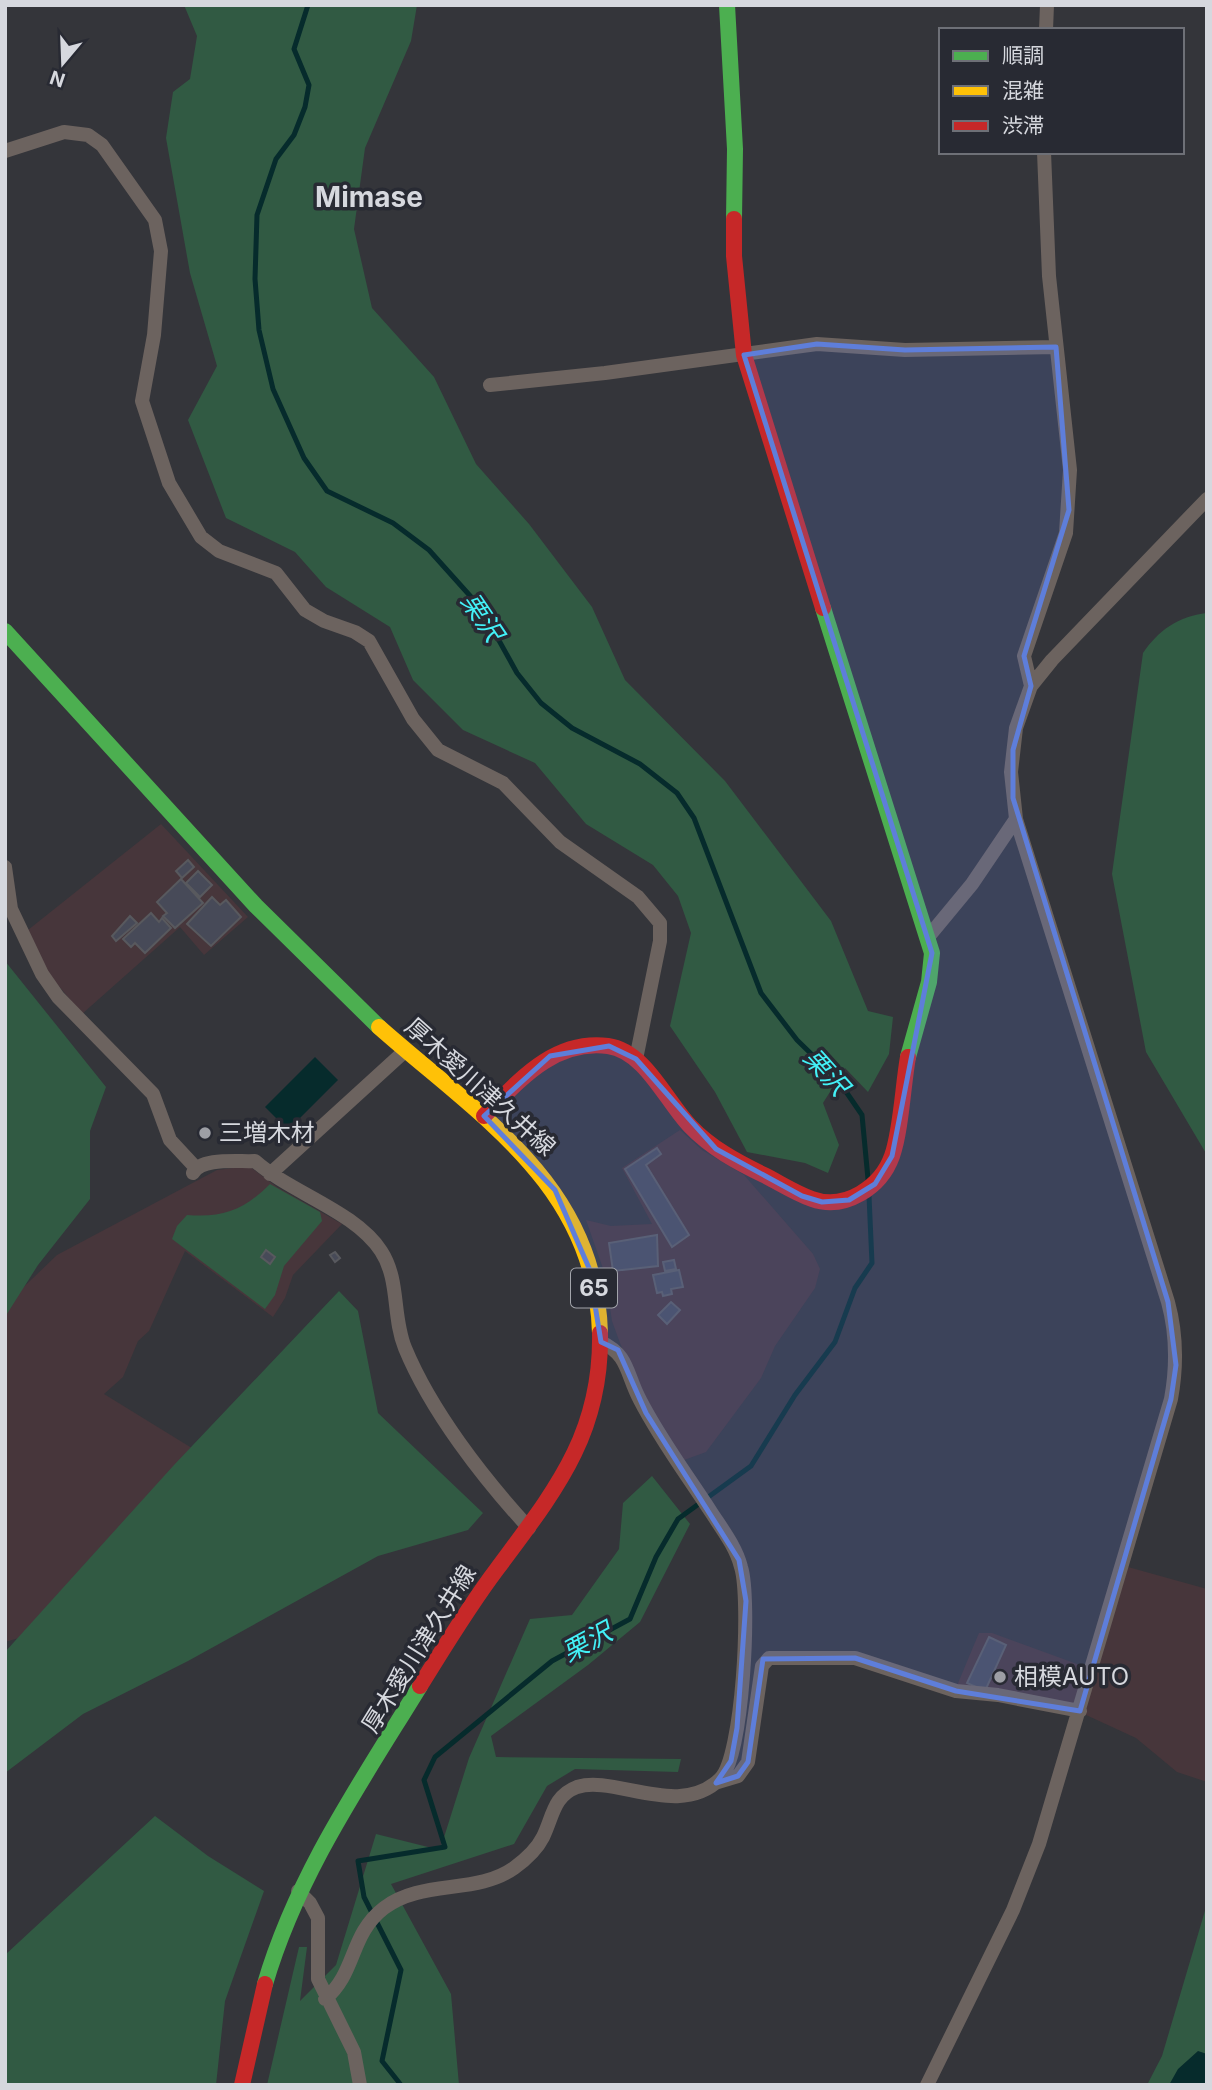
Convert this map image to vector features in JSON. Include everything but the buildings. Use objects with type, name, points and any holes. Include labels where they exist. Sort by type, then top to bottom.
[{"type":"main road","points":[[484,1116],[531,1069],[562,1052],[609,1046],[636,1059],[690,1126],[726,1156],[802,1196],[822,1202],[849,1200],[869,1188],[891,1156],[895,1142],[908,1056],[932,967],[929,936],[776,464],[744,355],[734,256],[735,149],[727,5]]},
{"type":"main road","name":"厚木愛川津久井線","points":[[5,631],[244,893],[342,992],[536,1165],[570,1216],[592,1279],[601,1342],[597,1383],[586,1432],[568,1471],[483,1589],[315,1857],[298,1891],[263,1989],[242,2085]]},
{"type":"street","points":[[1046,28],[1047,5]]},
{"type":"street","points":[[5,150],[64,132],[88,135],[102,145],[155,220],[161,251],[154,335],[142,401],[169,482],[201,537],[219,551],[276,573],[305,610],[364,637],[378,653],[413,719],[438,750],[492,776],[514,792],[560,842],[619,881],[655,915],[660,923],[660,941],[636,1059]]},
{"type":"street","points":[[1031,686],[1024,656],[1056,566],[1069,510],[1070,470],[1045,219],[1044,154]]},
{"type":"street","points":[[490,385],[817,344],[893,349],[1056,347]]},
{"type":"street","points":[[927,2085],[1026,1878],[1080,1711],[1171,1399],[1176,1365],[1174,1326],[1016,819],[1013,750],[1021,710],[1031,686],[1052,660],[1207,499]]},
{"type":"street","points":[[929,936],[972,884],[1016,819]]},
{"type":"street","points":[[5,867],[11,909],[42,974],[66,1006],[153,1094],[170,1140],[194,1170],[205,1164],[255,1161],[270,1174],[370,1237],[380,1250],[393,1279],[397,1323],[412,1363],[478,1469],[529,1528]]},
{"type":"street","points":[[270,1174],[406,1050]]},
{"type":"street","points":[[601,1342],[618,1350],[639,1399],[739,1560],[746,1601],[733,1748],[728,1770],[716,1783]]},
{"type":"street","points":[[326,1999],[342,1982],[365,1927],[384,1908],[411,1895],[482,1882],[508,1872],[538,1845],[558,1799],[575,1788],[591,1786],[646,1795],[680,1795],[738,1776],[748,1762],[762,1666],[769,1658],[855,1658],[956,1691],[998,1695],[1080,1711]]},
{"type":"street","points":[[298,1891],[314,1909],[320,1925],[317,1966],[326,1999],[354,2052],[360,2085]]},
{"type":"highlighted area","points":[[817,344],[905,350],[1056,347],[1069,510],[1024,656],[1031,686],[1013,750],[1013,798],[1168,1302],[1176,1365],[1171,1399],[1080,1711],[956,1691],[855,1658],[763,1659],[748,1762],[738,1776],[716,1783],[731,1761],[737,1728],[746,1601],[739,1560],[646,1413],[618,1350],[601,1342],[589,1268],[555,1190],[484,1116],[550,1056],[609,1046],[636,1059],[716,1149],[802,1196],[822,1202],[849,1200],[875,1184],[892,1156],[932,953],[744,355]]},
{"type":"shaded area","points":[[161,824],[248,917],[204,955],[180,927],[82,1014],[48,973],[28,930]]},
{"type":"shaded area","points":[[315,1057],[338,1080],[288,1130],[265,1107]]},
{"type":"shaded area","points":[[680,1130],[702,1150],[744,1175],[813,1254],[820,1269],[815,1288],[775,1346],[761,1378],[706,1452],[684,1460],[639,1388],[620,1343],[612,1321],[605,1274],[586,1220],[611,1226],[652,1224],[622,1168]]},
{"type":"shaded area","points":[[249,1166],[277,1187],[342,1224],[293,1275],[285,1298],[273,1317],[185,1251],[149,1331],[138,1341],[123,1377],[104,1394],[195,1450],[29,1635],[5,1642],[5,1305],[57,1255],[217,1170]]},
{"type":"shaded area","points":[[1128,1567],[1207,1589],[1207,1782],[1177,1772],[1136,1738],[1084,1714]]},
{"type":"shaded area","points":[[979,1633],[992,1633],[1077,1664],[1087,1673],[1078,1701],[1068,1706],[956,1688]]},
{"type":"shaded area","points":[[1198,2051],[1207,2054],[1207,2085],[1169,2085],[1178,2069]]},
{"type":"green space","points":[[184,5],[417,5],[411,41],[365,148],[354,229],[372,308],[434,377],[476,464],[529,524],[592,607],[625,680],[725,781],[831,921],[868,1011],[893,1017],[889,1054],[868,1092],[845,1068],[823,1103],[839,1145],[828,1173],[805,1163],[747,1152],[715,1092],[670,1026],[691,933],[678,896],[653,865],[586,824],[535,763],[463,730],[413,680],[390,627],[326,587],[295,552],[226,518],[188,420],[217,366],[190,273],[166,138],[173,92],[190,79],[197,36]]},
{"type":"green space","points":[[1207,613],[1207,1155],[1146,1052],[1112,874],[1143,653],[1155,638],[1178,621]]},
{"type":"green space","points":[[5,961],[106,1087],[90,1131],[90,1199],[38,1265],[5,1317]]},
{"type":"green space","points":[[270,1184],[320,1212],[322,1221],[284,1266],[275,1295],[265,1309],[172,1239],[177,1226],[187,1215],[212,1215],[232,1210],[251,1200]]},
{"type":"green space","points":[[339,1291],[358,1311],[378,1413],[483,1513],[468,1530],[378,1556],[188,1661],[83,1714],[5,1773],[5,1652],[174,1465]]},
{"type":"green space","points":[[652,1476],[690,1524],[640,1622],[588,1665],[491,1736],[496,1757],[681,1759],[678,1772],[575,1769],[547,1786],[514,1844],[391,1884],[451,1994],[459,2085],[267,2085],[299,1947],[307,1947],[300,2001],[336,1965],[376,1834],[440,1850],[469,1758],[530,1619],[572,1615],[619,1549],[623,1503]]},
{"type":"green space","points":[[155,1816],[208,1856],[264,1891],[225,2001],[216,2085],[5,2085],[5,1955]]},
{"type":"green space","points":[[1207,1904],[1207,2085],[1147,2085],[1162,2056]]},
{"type":"waterway","name":"栗沢","points":[[308,5],[294,49],[309,85],[305,107],[294,135],[276,159],[257,215],[255,279],[259,330],[273,389],[304,458],[327,491],[393,523],[429,550],[481,608],[517,673],[541,703],[572,728],[640,764],[677,793],[694,818],[761,993],[797,1040],[838,1080],[862,1115],[868,1179]]},
{"type":"waterway","name":"栗沢","points":[[401,2085],[382,2061],[401,1970],[364,1897],[358,1861],[445,1847],[424,1780],[435,1757],[552,1661],[630,1619],[656,1557],[678,1519],[751,1466],[795,1395],[835,1342],[855,1288],[872,1263],[869,1196]]},
{"type":"traffic: fast","points":[[727,5],[735,149],[734,219]]},
{"type":"traffic: fast","points":[[823,608],[932,953],[929,982],[908,1057]]},
{"type":"traffic: fast","points":[[5,631],[256,906],[379,1027]]},
{"type":"traffic: fast","points":[[265,1984],[294,1905],[332,1830],[420,1686]]},
{"type":"traffic: slow","points":[[379,1027],[491,1123],[525,1157],[554,1194],[578,1235],[593,1281],[600,1333]]},
{"type":"traffic: jam","points":[[734,219],[734,256],[744,355],[823,608]]},
{"type":"traffic: jam","points":[[484,1116],[524,1077],[554,1056],[570,1049],[608,1046],[621,1050],[644,1067],[681,1116],[716,1148],[806,1197],[837,1202],[860,1194],[871,1186],[887,1167],[898,1134],[908,1057]]},
{"type":"traffic: jam","points":[[420,1686],[571,1460],[593,1402],[600,1333]]},
{"type":"traffic: jam","points":[[242,2085],[265,1984]]},
{"type":"place","name":"三増木材","points":[[205,1133]]},
{"type":"place","name":"相模AUTO","points":[[1000,1677]]},
{"type":"district","name":"Mimase","points":[[369,197]]}]
